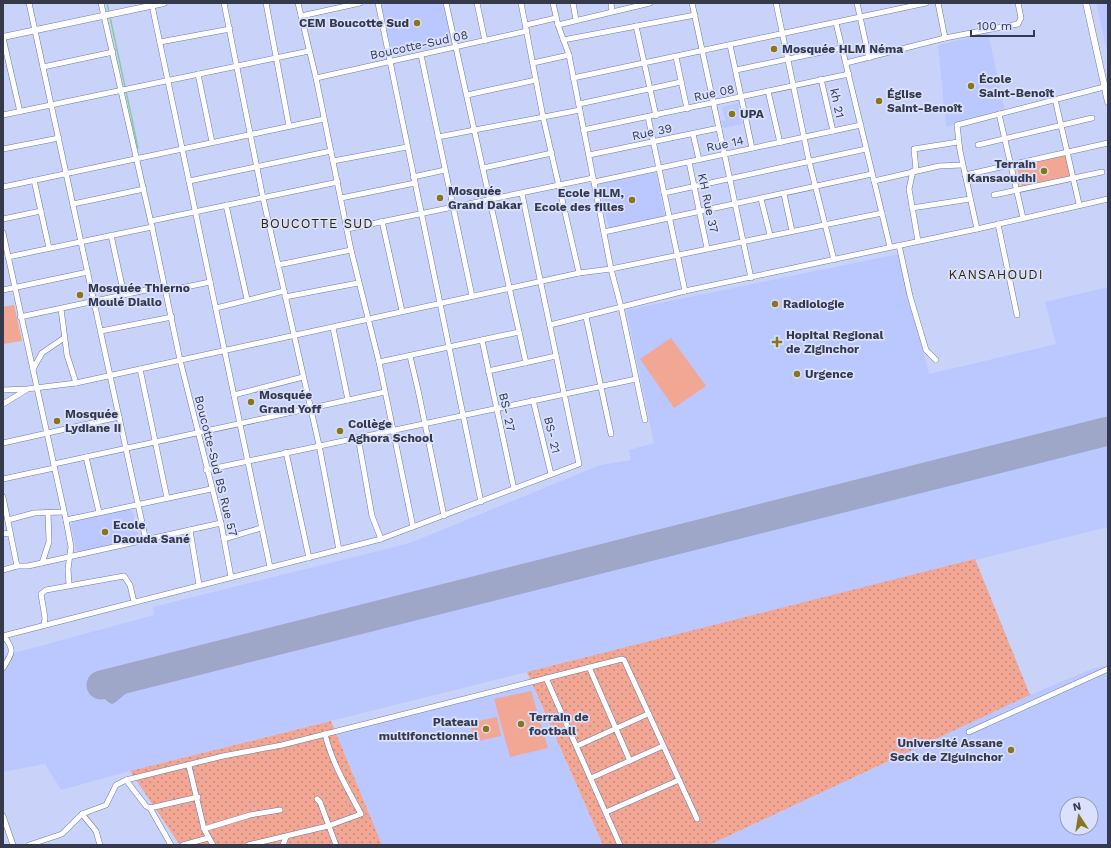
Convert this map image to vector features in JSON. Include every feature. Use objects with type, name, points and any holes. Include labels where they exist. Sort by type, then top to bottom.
[{"type":"main road","points":[[3,38],[164,3]]},
{"type":"main road","points":[[1086,3],[1108,102]]},
{"type":"street","points":[[29,3],[146,541]]},
{"type":"street","name":"Boucotte-Sud BS Rue 57","points":[[101,3],[166,288],[180,360],[206,470],[221,523],[231,577]]},
{"type":"street","points":[[224,3],[238,66],[263,198],[319,445],[339,550]]},
{"type":"street","points":[[266,3],[289,126]]},
{"type":"street","points":[[298,3],[316,78],[358,283],[369,319],[379,362],[413,527]]},
{"type":"street","points":[[301,16],[360,3]]},
{"type":"street","points":[[378,3],[481,502]]},
{"type":"street","points":[[446,3],[526,363]]},
{"type":"street","points":[[477,3],[486,41]]},
{"type":"street","points":[[521,3],[543,117],[560,185],[579,273]]},
{"type":"street","points":[[553,3],[558,25],[569,55],[611,269],[621,307],[645,420]]},
{"type":"street","points":[[573,3],[576,20]]},
{"type":"street","points":[[611,3],[612,11]]},
{"type":"street","points":[[558,25],[650,3]]},
{"type":"street","points":[[692,3],[751,278]]},
{"type":"street","points":[[776,3],[804,137],[834,260]]},
{"type":"street","points":[[857,3],[869,58]]},
{"type":"street","points":[[573,78],[926,3]]},
{"type":"street","points":[[938,3],[945,38]]},
{"type":"street","points":[[846,63],[945,38],[1018,24],[1022,18],[1018,3]]},
{"type":"street","points":[[153,10],[270,567]]},
{"type":"street","points":[[563,40],[695,14]]},
{"type":"street","points":[[526,25],[556,18]]},
{"type":"street","points":[[836,23],[890,247]]},
{"type":"street","points":[[636,26],[656,116]]},
{"type":"street","points":[[160,42],[230,29]]},
{"type":"street","name":"Boucotte-Sud 08","points":[[316,78],[527,32]]},
{"type":"street","points":[[3,38],[20,112]]},
{"type":"street","points":[[730,45],[752,148]]},
{"type":"street","points":[[736,70],[841,48]]},
{"type":"street","points":[[3,115],[52,106],[121,90],[309,51]]},
{"type":"street","points":[[43,67],[113,52]]},
{"type":"street","points":[[533,63],[569,55]]},
{"type":"street","points":[[422,56],[472,296]]},
{"type":"street","points":[[676,57],[687,109]]},
{"type":"street","points":[[198,74],[212,142]]},
{"type":"street","name":"Rue 08","points":[[584,130],[849,74]]},
{"type":"street","name":"kh 21","points":[[822,79],[833,131]]},
{"type":"street","points":[[467,95],[536,80]]},
{"type":"street","points":[[438,137],[543,117],[681,82]]},
{"type":"street","points":[[977,230],[962,165],[956,127],[957,124],[1104,87]]},
{"type":"street","points":[[768,91],[780,143]]},
{"type":"street","points":[[1055,99],[1079,204]]},
{"type":"street","points":[[999,114],[1023,218]]},
{"type":"street","points":[[648,117],[685,291]]},
{"type":"street","points":[[978,145],[1092,118]]},
{"type":"street","points":[[3,187],[324,119]]},
{"type":"street","name":"Rue 14","points":[[347,229],[560,185],[689,162],[861,125]]},
{"type":"street","name":"Rue 39","points":[[589,155],[719,128]]},
{"type":"street","points":[[693,134],[698,160]]},
{"type":"street","points":[[3,149],[59,138]]},
{"type":"street","points":[[918,241],[909,189],[915,171],[914,149],[958,142]]},
{"type":"street","points":[[965,175],[1108,143]]},
{"type":"street","points":[[333,162],[407,146]]},
{"type":"street","points":[[664,193],[866,149]]},
{"type":"street","points":[[189,181],[331,151]]},
{"type":"street","points":[[483,168],[552,153]]},
{"type":"street","name":"KH Rue 37","points":[[689,162],[707,248]]},
{"type":"street","points":[[874,181],[939,166],[962,165]]},
{"type":"street","points":[[413,177],[445,170]]},
{"type":"street","points":[[994,195],[1102,172]]},
{"type":"street","points":[[604,232],[700,213],[872,174]]},
{"type":"street","points":[[34,180],[49,248]]},
{"type":"street","points":[[151,221],[338,182]]},
{"type":"street","points":[[341,198],[415,183]]},
{"type":"street","points":[[73,204],[144,189]]},
{"type":"street","points":[[3,668],[5,662],[12,654],[12,646],[3,635],[381,539],[580,463],[522,194]]},
{"type":"street","points":[[784,194],[792,231]]},
{"type":"street","points":[[912,208],[970,198]]},
{"type":"street","points":[[550,325],[685,291],[918,241],[977,230],[1108,198]]},
{"type":"street","points":[[762,199],[770,235]]},
{"type":"street","points":[[226,206],[247,299]]},
{"type":"street","points":[[3,220],[41,211]]},
{"type":"street","points":[[3,390],[38,388],[76,383],[579,273],[611,269],[677,256],[743,240],[882,213]]},
{"type":"street","points":[[382,221],[402,311]]},
{"type":"street","points":[[998,224],[1017,315]]},
{"type":"street","points":[[6,254],[49,248],[152,227]]},
{"type":"street","points":[[3,233],[6,254],[38,388],[63,512],[66,520],[71,547],[69,557],[69,585]]},
{"type":"street","points":[[111,235],[124,295]]},
{"type":"street","points":[[899,245],[912,302],[926,350],[936,360]]},
{"type":"street","points":[[278,265],[351,250]]},
{"type":"street","points":[[3,290],[88,272]]},
{"type":"street","points":[[20,317],[124,295],[210,282]]},
{"type":"street","points":[[285,297],[358,283]]},
{"type":"street","points":[[216,308],[247,299],[284,291]]},
{"type":"street","points":[[61,308],[67,355],[76,383]]},
{"type":"street","points":[[101,331],[172,317]]},
{"type":"street","points":[[586,317],[611,434]]},
{"type":"street","points":[[333,328],[348,400]]},
{"type":"street","points":[[379,362],[518,332]]},
{"type":"street","points":[[33,369],[42,353],[64,338]]},
{"type":"street","name":"BS- 27","points":[[482,340],[514,489]]},
{"type":"street","points":[[410,356],[444,516]]},
{"type":"street","points":[[488,371],[556,356]]},
{"type":"street","points":[[140,369],[167,498]]},
{"type":"street","points":[[234,395],[303,377]]},
{"type":"street","points":[[206,470],[392,429],[636,379]]},
{"type":"street","points":[[3,404],[27,389]]},
{"type":"street","points":[[3,479],[86,457],[385,392]]},
{"type":"street","name":"BS- 21","points":[[533,400],[551,474]]},
{"type":"street","points":[[3,443],[120,417]]},
{"type":"street","points":[[358,437],[372,516],[381,539]]},
{"type":"street","points":[[286,452],[309,558]]},
{"type":"street","points":[[86,457],[99,512]]},
{"type":"street","points":[[66,520],[211,489]]},
{"type":"street","points":[[3,497],[17,566]]},
{"type":"street","points":[[42,563],[49,542],[48,512]]},
{"type":"street","points":[[8,520],[26,514],[63,512]]},
{"type":"street","points":[[3,570],[146,541],[221,523]]},
{"type":"street","points":[[224,539],[261,528]]},
{"type":"street","points":[[190,530],[199,585]]},
{"type":"street","points":[[3,534],[10,533]]},
{"type":"street","points":[[44,625],[45,618],[42,592],[69,585],[124,576],[130,585],[134,602]]},
{"type":"street","points":[[29,845],[62,834],[82,814],[106,805],[116,785],[126,780],[189,766],[222,756],[282,745],[623,659],[697,819]]},
{"type":"street","points":[[590,667],[630,761]]},
{"type":"street","points":[[969,732],[1108,669]]},
{"type":"street","points":[[546,678],[620,845]]},
{"type":"street","points":[[577,746],[648,714]]},
{"type":"street","points":[[248,845],[328,826],[361,814],[335,763],[325,734]]},
{"type":"street","points":[[591,778],[663,746]]},
{"type":"street","points":[[189,766],[198,797],[204,829],[213,845]]},
{"type":"street","points":[[126,780],[146,806],[150,808],[171,845]]},
{"type":"street","points":[[606,812],[679,780]]},
{"type":"street","points":[[150,808],[198,797]]},
{"type":"street","points":[[317,798],[320,802],[336,845]]},
{"type":"street","points":[[204,829],[250,816],[280,810]]},
{"type":"street","points":[[82,814],[96,832],[100,845]]},
{"type":"street","points":[[3,816],[13,845]]},
{"type":"street","points":[[283,845],[286,837]]},
{"type":"street","points":[[183,845],[208,838]]},
{"type":"shaded area","name":"CEM Boucotte Sud","points":[[381,3],[443,3],[452,43],[393,56]]},
{"type":"shaded area","points":[[1096,3],[1108,3],[1108,56]]},
{"type":"shaded area","name":"École Saint-Benoît","points":[[988,33],[1005,111],[946,127],[938,45]]},
{"type":"shaded area","name":"UPA","points":[[738,103],[743,124],[723,128],[722,121],[725,120],[722,107]]},
{"type":"shaded area","name":"Terrain Kansaoudhi","points":[[1067,155],[1072,176],[1022,188],[1017,166]]},
{"type":"shaded area","name":"Ecole HLM, Ecole des filles","points":[[656,172],[665,217],[609,229],[599,184]]},
{"type":"shaded area","points":[[898,254],[929,374],[1056,344],[1045,302],[1108,287],[1108,527],[130,771],[61,790],[45,764],[3,772],[3,656],[154,615],[153,607],[410,543],[600,465],[631,460],[629,450],[654,443],[626,310]]},
{"type":"shaded area","points":[[14,305],[22,341],[3,344],[3,307]]},
{"type":"shaded area","points":[[671,338],[706,386],[674,408],[640,359]]},
{"type":"shaded area","name":"Ecole Daouda Sané","points":[[130,509],[133,512],[139,540],[79,553],[76,550],[71,525],[73,521]]},
{"type":"shaded area","points":[[975,559],[1030,695],[709,845],[603,845],[527,672]]},
{"type":"shaded area","name":"Université Assane Seck de Ziguinchor","points":[[1108,665],[1108,845],[709,845],[1030,695],[1094,668]]},
{"type":"shaded area","points":[[532,685],[603,845],[382,845],[336,733]]},
{"type":"shaded area","name":"Terrain de football","points":[[531,691],[548,748],[510,757],[494,699]]},
{"type":"shaded area","name":"Plateau multifonctionnel","points":[[497,717],[501,736],[474,742],[470,723]]},
{"type":"shaded area","points":[[331,721],[382,845],[180,845],[130,771]]},
{"type":"waterway","points":[[107,3],[109,13]]},
{"type":"waterway","points":[[110,17],[125,87]]},
{"type":"waterway","points":[[126,91],[138,148]]},
{"type":"taxiway","points":[[128,678],[110,676],[105,681],[104,691],[112,698],[131,682],[146,673]]},
{"type":"runway","points":[[101,685],[1108,431]]},
{"type":"place","name":"CEM Boucotte Sud","points":[[417,23]]},
{"type":"place","name":"Mosquée HLM Néma","points":[[774,49]]},
{"type":"place","name":"École Saint-Benoît","points":[[971,86]]},
{"type":"place","name":"Église Saint-Benoît","points":[[879,101]]},
{"type":"place","name":"UPA","points":[[732,114]]},
{"type":"place","name":"Terrain Kansaoudhi","points":[[1044,171]]},
{"type":"place","name":"Mosquée Grand Dakar","points":[[440,198]]},
{"type":"place","name":"Ecole HLM, Ecole des filles","points":[[632,200]]},
{"type":"place","name":"Mosquée Thierno Moulé Diallo","points":[[80,295]]},
{"type":"place","name":"Radiologie","points":[[775,304]]},
{"type":"place","name":"Hopital Regional de Ziginchor","points":[[777,342]]},
{"type":"place","name":"Urgence","points":[[797,374]]},
{"type":"place","name":"Mosquée Grand Yoff","points":[[251,402]]},
{"type":"place","name":"Mosquée Lydiane II","points":[[57,421]]},
{"type":"place","name":"Collège Aghora School","points":[[340,431]]},
{"type":"place","name":"Ecole Daouda Sané","points":[[105,532]]},
{"type":"place","name":"Terrain de football","points":[[521,724]]},
{"type":"place","name":"Plateau multifonctionnel","points":[[486,729]]},
{"type":"place","name":"Université Assane Seck de Ziguinchor","points":[[1011,750]]},
{"type":"district","name":"BOUCOTTE SUD","points":[[317,223]]},
{"type":"district","name":"KANSAHOUDI","points":[[996,274]]}]
